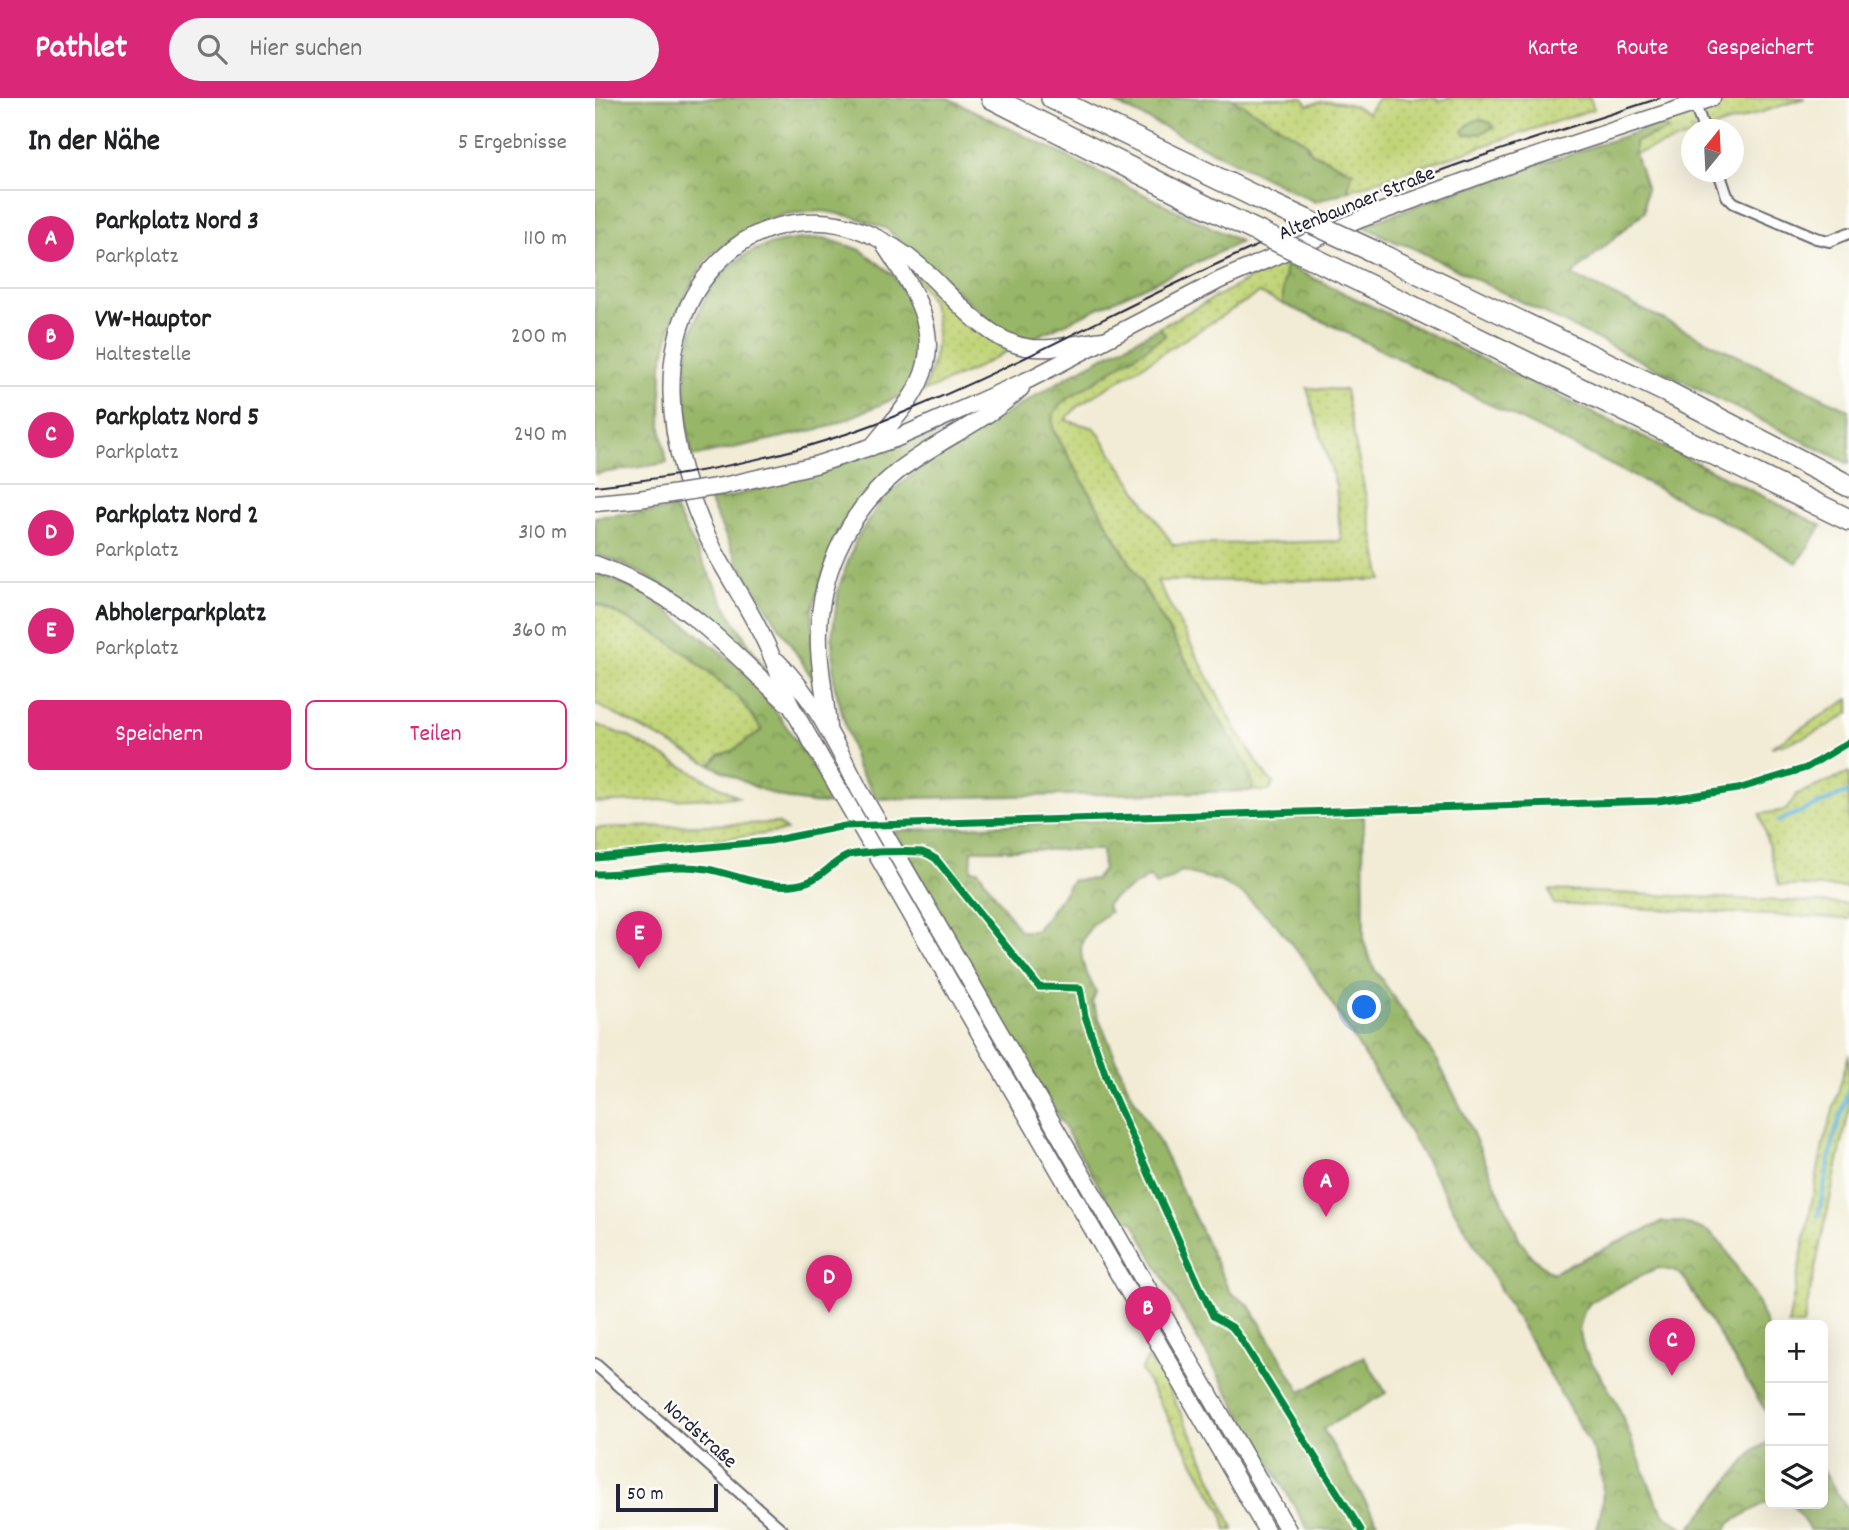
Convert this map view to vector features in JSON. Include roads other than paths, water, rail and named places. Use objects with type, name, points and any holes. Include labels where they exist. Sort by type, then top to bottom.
[{"type":"highway","points":[[992,98],[1215,211],[1849,520]]},
{"type":"highway","points":[[1052,98],[1667,393],[1849,485]]},
{"type":"main road","name":"Altenbaunaer Straße","points":[[1030,379],[1220,280],[1361,219],[1509,165],[1712,98]]},
{"type":"main road","points":[[1104,340],[1079,342],[1058,349],[1043,349],[1025,347],[1002,339],[919,266],[881,240],[843,225],[818,221],[796,222],[754,236],[728,254],[707,275],[680,327],[670,374],[671,408],[682,464],[703,526],[772,656],[790,706],[1266,1530]]},
{"type":"main road","points":[[872,447],[919,384],[927,348],[926,323],[921,304],[881,240]]},
{"type":"main road","points":[[595,503],[723,486],[815,465],[872,447],[1030,379]]},
{"type":"main road","points":[[828,729],[819,648],[820,607],[829,572],[850,527],[872,497],[896,473],[1003,405],[1030,379]]},
{"type":"main road","points":[[595,564],[620,573],[697,620],[790,706]]},
{"type":"main road","points":[[772,656],[786,670],[828,729],[898,857],[1288,1530]]},
{"type":"street","points":[[1695,104],[1700,119]]},
{"type":"street","points":[[1722,182],[1727,196],[1734,204],[1816,238],[1829,241],[1849,233]]},
{"type":"street","name":"Nordstraße","points":[[595,1364],[782,1530]]},
{"type":"waterway","points":[[1778,821],[1849,792]]},
{"type":"waterway","points":[[1818,1216],[1834,1138],[1849,1089]]},
{"type":"tram line","points":[[595,486],[673,476],[750,461],[826,441],[863,428],[989,375],[1208,268],[1337,211],[1456,165],[1660,98]]},
{"type":"place","name":"Abholerparkplatz","points":[[639,969]]},
{"type":"place","name":"Parkplatz Nord 3","points":[[1326,1217]]},
{"type":"place","name":"Parkplatz Nord 2","points":[[829,1313]]},
{"type":"place","name":"VW-Hauptor","points":[[1148,1344]]},
{"type":"place","name":"Parkplatz Nord 5","points":[[1672,1376]]}]
